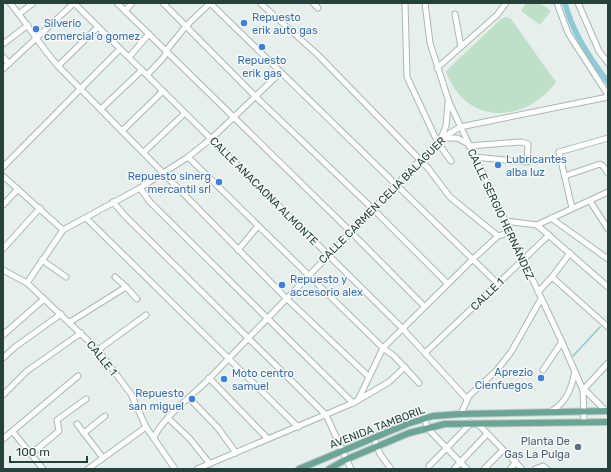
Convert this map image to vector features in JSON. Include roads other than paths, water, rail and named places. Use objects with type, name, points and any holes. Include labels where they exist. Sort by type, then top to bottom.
[{"type":"main road","name":"AVENIDA TAMBORIL","points":[[299,469],[425,418],[461,414],[607,411]]},
{"type":"main road","name":"AVENIDA TAMBORIL","points":[[329,469],[345,460],[377,446],[427,428],[445,424],[608,422]]},
{"type":"street","points":[[10,3],[58,66],[165,173],[238,250],[368,376]]},
{"type":"street","points":[[19,14],[33,3]]},
{"type":"street","points":[[3,69],[74,3]]},
{"type":"street","name":"CALLE ANACAONA ALMONTE","points":[[74,3],[186,112],[402,328],[467,399]]},
{"type":"street","points":[[117,3],[350,231],[424,306]]},
{"type":"street","points":[[125,11],[132,3]]},
{"type":"street","points":[[163,3],[256,97],[448,283]]},
{"type":"street","points":[[147,75],[164,57],[186,26],[210,3],[498,284]]},
{"type":"street","points":[[260,3],[317,54],[428,168],[450,196],[498,236]]},
{"type":"street","points":[[313,3],[318,8]]},
{"type":"street","points":[[405,3],[407,76],[451,161]]},
{"type":"street","name":"CALLE SERGIO HERNÁNDEZ","points":[[425,3],[430,43],[449,102],[562,342],[583,390],[584,422]]},
{"type":"street","points":[[500,10],[501,3]]},
{"type":"street","points":[[437,68],[506,3]]},
{"type":"street","points":[[557,3],[568,33],[608,96]]},
{"type":"street","points":[[578,3],[599,51],[608,63]]},
{"type":"street","points":[[455,14],[461,47]]},
{"type":"street","points":[[3,44],[28,25]]},
{"type":"street","points":[[58,66],[98,27]]},
{"type":"street","points":[[129,57],[149,34]]},
{"type":"street","points":[[3,167],[120,49]]},
{"type":"street","points":[[3,56],[9,64]]},
{"type":"street","points":[[101,109],[142,70]]},
{"type":"street","points":[[28,283],[63,230],[140,188],[188,157],[212,138],[281,72]]},
{"type":"street","points":[[122,130],[164,91]]},
{"type":"street","name":"CALLE CARMEN CELIA BALAGUER","points":[[154,438],[158,428],[209,378],[419,160],[440,141],[460,127],[608,96]]},
{"type":"street","points":[[440,141],[446,126],[449,102]]},
{"type":"street","points":[[144,152],[186,112]]},
{"type":"street","points":[[440,141],[457,138],[469,145],[521,142],[528,144],[528,162],[474,157]]},
{"type":"street","points":[[572,208],[559,152],[608,138]]},
{"type":"street","points":[[188,157],[308,276],[405,367],[419,383]]},
{"type":"street","points":[[565,176],[600,164],[608,173]]},
{"type":"street","points":[[3,176],[63,230]]},
{"type":"street","points":[[140,188],[150,202],[266,319],[353,403]]},
{"type":"street","points":[[3,206],[18,189]]},
{"type":"street","points":[[537,225],[608,192]]},
{"type":"street","points":[[590,201],[608,229]]},
{"type":"street","points":[[113,202],[126,217],[326,415],[345,460],[351,469]]},
{"type":"street","points":[[3,249],[40,208]]},
{"type":"street","points":[[86,218],[229,357],[298,427]]},
{"type":"street","points":[[551,218],[608,259]]},
{"type":"street","points":[[505,221],[537,225],[608,287]]},
{"type":"street","points":[[238,250],[258,226]]},
{"type":"street","points":[[358,400],[368,376],[383,348],[472,259],[498,236],[510,232]]},
{"type":"street","name":"CALLE 1","points":[[425,353],[549,235]]},
{"type":"street","points":[[538,292],[552,277],[570,253]]},
{"type":"street","points":[[42,260],[66,277]]},
{"type":"street","name":"CALLE 1","points":[[3,270],[28,283],[98,350],[131,394],[146,427],[175,469]]},
{"type":"street","points":[[115,277],[137,299]]},
{"type":"street","points":[[552,277],[608,326]]},
{"type":"street","points":[[70,322],[126,287]]},
{"type":"street","points":[[3,335],[44,299]]},
{"type":"street","points":[[461,414],[467,399],[510,355],[541,299]]},
{"type":"street","points":[[3,358],[15,347],[61,314]]},
{"type":"street","points":[[98,350],[146,315]]},
{"type":"street","points":[[3,395],[27,371],[81,333]]},
{"type":"street","points":[[543,370],[562,342]]},
{"type":"street","points":[[607,411],[583,390],[608,363]]},
{"type":"street","points":[[197,469],[353,403],[389,382],[405,367]]},
{"type":"street","points":[[548,413],[556,408],[568,395],[575,372]]},
{"type":"street","points":[[3,440],[78,376]]},
{"type":"street","points":[[209,378],[268,439]]},
{"type":"street","points":[[189,398],[218,428],[236,453]]},
{"type":"street","points":[[31,454],[59,431],[58,420],[86,399]]},
{"type":"street","points":[[84,433],[105,416]]},
{"type":"street","points":[[168,418],[190,439],[210,464]]},
{"type":"street","points":[[425,418],[427,428],[467,469]]},
{"type":"street","points":[[77,424],[103,458]]},
{"type":"street","points":[[429,466],[471,424]]},
{"type":"street","points":[[478,424],[522,469]]},
{"type":"street","points":[[88,469],[146,427]]},
{"type":"street","points":[[13,432],[43,469]]},
{"type":"street","points":[[454,469],[487,434]]},
{"type":"street","points":[[374,438],[385,463],[391,469]]},
{"type":"street","points":[[484,469],[503,450]]},
{"type":"street","points":[[510,469],[516,462]]},
{"type":"street","points":[[535,469],[543,466],[546,469]]},
{"type":"waterway","points":[[565,3],[572,24],[582,44],[608,82]]},
{"type":"waterway","points":[[573,356],[600,327]]},
{"type":"place","name":"Repuesto erik auto gas","points":[[244,23]]},
{"type":"place","name":"Silverio comercial o gomez","points":[[36,29]]},
{"type":"place","name":"Repuesto erik gas","points":[[262,47]]},
{"type":"place","name":"Lubricantes alba luz","points":[[498,165]]},
{"type":"place","name":"Repuesto sinerg mercantil srl","points":[[219,182]]},
{"type":"place","name":"Repuesto y accesorio alex","points":[[282,285]]},
{"type":"place","name":"Aprezio Cienfuegos","points":[[541,378]]},
{"type":"place","name":"Moto centro samuel","points":[[224,379]]},
{"type":"place","name":"Repuesto san miguel","points":[[192,399]]},
{"type":"place","name":"Planta De Gas La Pulga","points":[[578,447]]}]
